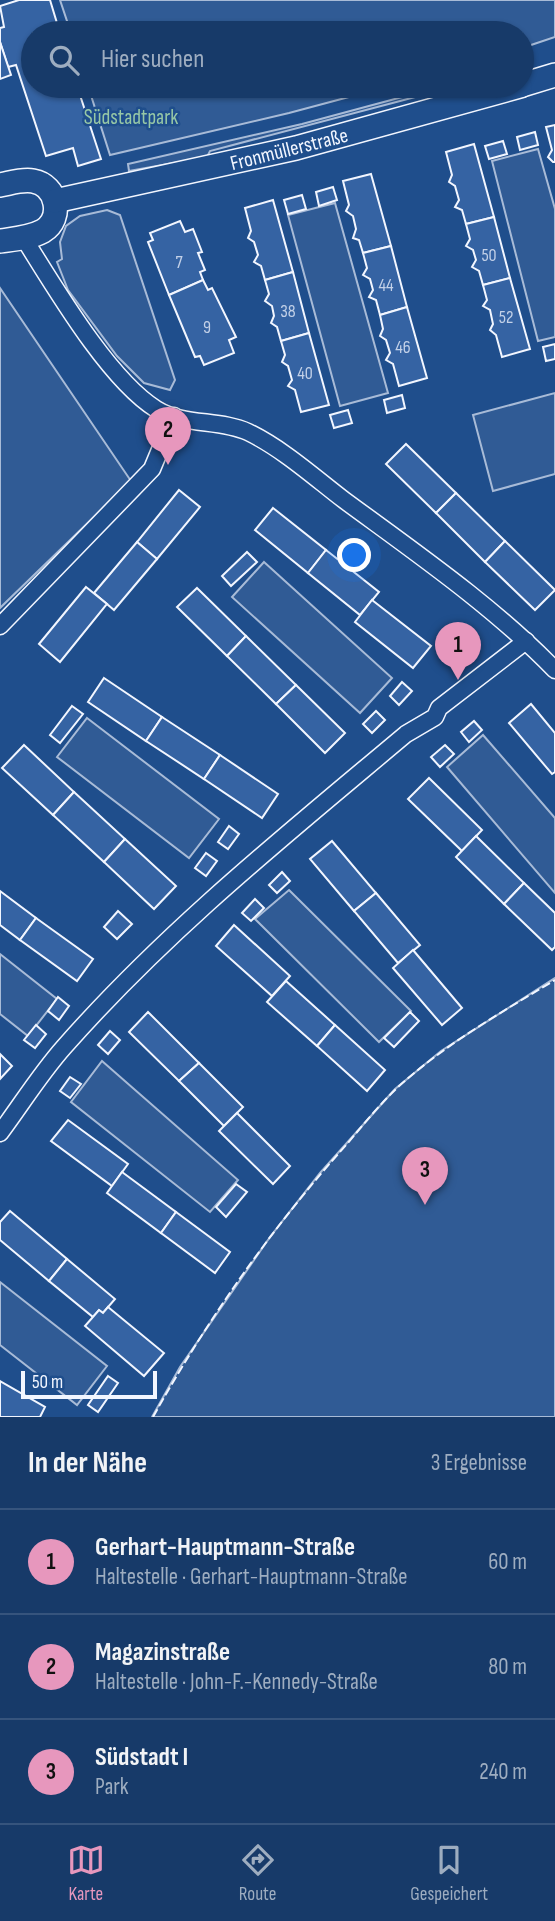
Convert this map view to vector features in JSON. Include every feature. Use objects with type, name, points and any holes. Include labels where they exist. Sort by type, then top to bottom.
[{"type":"main road","name":"Fronmüllerstraße","points":[[534,81],[555,75]]},
{"type":"main road","name":"Fronmüllerstraße","points":[[55,201],[296,148],[475,98]]},
{"type":"main road","points":[[0,185],[22,181],[40,183],[47,187],[55,201],[56,209],[49,226],[23,237],[0,241]]},
{"type":"street","points":[[23,237],[65,303],[122,380],[156,409],[174,416],[247,432],[391,534],[526,641],[555,670]]},
{"type":"street","points":[[0,626],[152,469],[174,416]]},
{"type":"street","points":[[0,1133],[62,1049],[149,956],[241,870],[406,734],[435,717],[439,708],[526,641]]},
{"type":"shaded area","points":[[60,0],[555,0],[555,37],[534,44],[534,21],[67,21]]},
{"type":"shaded area","name":"Südstadtpark","points":[[92,98],[345,98],[289,113],[110,155]]},
{"type":"shaded area","points":[[398,98],[411,98],[210,151],[207,157],[129,171],[128,164],[302,124]]},
{"type":"shaded area","points":[[538,149],[555,209],[555,337],[538,341],[492,161]]},
{"type":"shaded area","points":[[335,203],[388,393],[340,406],[288,215]]},
{"type":"shaded area","points":[[107,210],[120,215],[175,380],[170,390],[144,383],[117,356],[68,290],[57,262],[62,259],[60,242],[66,226],[80,216]]},
{"type":"shaded area","points":[[0,288],[131,481],[0,608]]},
{"type":"shaded area","points":[[555,393],[555,474],[493,491],[473,415]]},
{"type":"shaded area","points":[[264,562],[392,678],[360,713],[232,597]]},
{"type":"shaded area","points":[[87,718],[219,819],[189,858],[57,757]]},
{"type":"shaded area","points":[[483,735],[555,818],[555,893],[447,767]]},
{"type":"shaded area","points":[[289,890],[411,1011],[379,1042],[255,919]]},
{"type":"shaded area","points":[[0,954],[57,999],[28,1036],[0,1014]]},
{"type":"shaded area","points":[[555,978],[555,1417],[152,1417],[180,1367],[270,1237],[320,1173],[395,1089],[441,1051]]},
{"type":"shaded area","points":[[102,1061],[238,1180],[210,1212],[71,1102]]},
{"type":"shaded area","points":[[0,1282],[107,1366],[77,1405],[0,1345]]},
{"type":"building","points":[[19,0],[50,0],[56,21],[21,21],[21,80],[16,65],[8,67],[0,42],[0,28],[4,27],[0,6]]},
{"type":"building","points":[[0,42],[11,75],[0,79]]},
{"type":"building","points":[[27,98],[81,98],[101,159],[78,166],[73,148],[46,156]]},
{"type":"building","points":[[555,125],[553,162],[548,157],[552,150],[546,127]]},
{"type":"building","points":[[535,132],[538,145],[520,150],[517,137]]},
{"type":"building","points":[[503,141],[507,154],[489,159],[485,146]]},
{"type":"building","points":[[474,144],[494,217],[466,224],[462,210],[455,207],[459,200],[455,186],[449,182],[452,175],[446,152]]},
{"type":"building","points":[[371,174],[391,246],[363,253],[359,240],[353,238],[356,229],[353,216],[346,211],[349,205],[343,181]]},
{"type":"building","points":[[333,187],[337,200],[319,206],[316,192]]},
{"type":"building","points":[[302,195],[306,209],[288,214],[284,200]]},
{"type":"building","points":[[273,200],[293,272],[265,280],[261,266],[254,262],[258,255],[254,242],[248,238],[251,231],[245,208]]},
{"type":"building","points":[[494,217],[510,278],[483,285],[479,271],[472,267],[476,260],[473,250],[466,246],[470,239],[466,224]]},
{"type":"building","points":[[180,221],[185,232],[193,229],[202,252],[198,253],[205,270],[200,272],[203,280],[169,295],[148,242],[153,240],[150,233]]},
{"type":"building","points":[[391,246],[407,307],[380,315],[376,300],[369,297],[373,290],[370,279],[363,275],[367,268],[363,253]]},
{"type":"building","points":[[293,272],[309,333],[281,341],[277,327],[271,323],[274,316],[272,306],[265,301],[269,294],[265,280]]},
{"type":"building","points":[[510,278],[530,349],[502,357],[496,335],[490,330],[493,324],[490,310],[483,306],[487,300],[483,285]]},
{"type":"building","points":[[203,280],[208,290],[212,288],[236,337],[229,340],[234,353],[204,365],[200,356],[195,357],[169,295]]},
{"type":"building","points":[[407,307],[427,378],[399,386],[393,364],[386,360],[390,353],[386,340],[380,336],[383,329],[380,315]]},
{"type":"building","points":[[309,333],[329,405],[301,412],[295,390],[288,386],[292,380],[288,366],[282,362],[285,355],[281,341]]},
{"type":"building","points":[[555,344],[555,359],[546,361],[543,347]]},
{"type":"building","points":[[402,395],[405,408],[387,413],[384,400]]},
{"type":"building","points":[[348,410],[352,423],[334,428],[330,415]]},
{"type":"building","points":[[406,444],[456,493],[436,513],[386,464]]},
{"type":"building","points":[[179,490],[200,507],[157,559],[137,542]]},
{"type":"building","points":[[456,493],[505,541],[485,562],[436,513]]},
{"type":"building","points":[[273,508],[326,550],[308,573],[255,530]]},
{"type":"building","points":[[505,541],[555,590],[535,610],[485,562]]},
{"type":"building","points":[[137,542],[157,559],[114,610],[94,593]]},
{"type":"building","points":[[326,550],[379,592],[360,615],[308,573]]},
{"type":"building","points":[[247,552],[257,562],[231,586],[222,576]]},
{"type":"building","points":[[86,587],[107,604],[60,662],[39,644]]},
{"type":"building","points":[[197,588],[246,636],[227,656],[177,607]]},
{"type":"building","points":[[372,600],[431,646],[413,668],[355,622]]},
{"type":"building","points":[[246,636],[296,685],[276,704],[227,656]]},
{"type":"building","points":[[104,678],[162,717],[146,741],[88,702]]},
{"type":"building","points":[[402,682],[412,691],[399,705],[390,696]]},
{"type":"building","points":[[296,685],[345,733],[325,753],[276,704]]},
{"type":"building","points":[[531,704],[555,733],[555,772],[552,774],[509,723]]},
{"type":"building","points":[[72,706],[83,714],[60,743],[50,735]]},
{"type":"building","points":[[376,711],[385,720],[372,733],[363,724]]},
{"type":"building","points":[[162,717],[220,755],[204,779],[146,741]]},
{"type":"building","points":[[474,721],[482,730],[469,742],[461,732]]},
{"type":"building","points":[[24,745],[74,792],[53,815],[2,768]]},
{"type":"building","points":[[445,745],[454,754],[440,767],[431,757]]},
{"type":"building","points":[[220,755],[278,794],[262,818],[204,779]]},
{"type":"building","points":[[429,778],[482,830],[462,851],[408,799]]},
{"type":"building","points":[[74,792],[125,839],[104,862],[53,815]]},
{"type":"building","points":[[229,826],[239,834],[228,849],[218,842]]},
{"type":"building","points":[[476,836],[524,883],[504,904],[456,857]]},
{"type":"building","points":[[125,839],[176,886],[154,909],[104,862]]},
{"type":"building","points":[[332,841],[376,893],[354,911],[310,859]]},
{"type":"building","points":[[206,853],[217,861],[206,876],[195,868]]},
{"type":"building","points":[[282,872],[290,881],[277,893],[269,885]]},
{"type":"building","points":[[524,883],[555,913],[555,947],[552,950],[504,904]]},
{"type":"building","points":[[0,891],[36,918],[20,940],[0,925]]},
{"type":"building","points":[[376,893],[420,945],[398,963],[354,911]]},
{"type":"building","points":[[255,899],[264,908],[251,921],[242,913]]},
{"type":"building","points":[[118,911],[132,924],[117,939],[104,927]]},
{"type":"building","points":[[36,918],[93,959],[77,981],[20,940]]},
{"type":"building","points":[[234,925],[290,976],[272,996],[216,946]]},
{"type":"building","points":[[413,950],[462,1008],[442,1025],[393,968]]},
{"type":"building","points":[[286,981],[335,1025],[317,1046],[267,1002]]},
{"type":"building","points":[[58,997],[69,1006],[59,1020],[48,1011]]},
{"type":"building","points":[[148,1012],[199,1063],[179,1081],[129,1032]]},
{"type":"building","points":[[410,1012],[419,1021],[394,1047],[384,1038]]},
{"type":"building","points":[[36,1025],[46,1034],[35,1048],[24,1040]]},
{"type":"building","points":[[335,1025],[385,1070],[367,1091],[317,1046]]},
{"type":"building","points":[[110,1031],[120,1040],[108,1054],[98,1045]]},
{"type":"building","points":[[0,1054],[12,1066],[0,1079]]},
{"type":"building","points":[[199,1063],[243,1107],[224,1126],[179,1081]]},
{"type":"building","points":[[70,1077],[81,1084],[70,1098],[60,1091]]},
{"type":"building","points":[[237,1113],[290,1166],[273,1184],[219,1131]]},
{"type":"building","points":[[68,1120],[128,1164],[112,1186],[51,1141]]},
{"type":"building","points":[[122,1172],[176,1212],[161,1233],[107,1193]]},
{"type":"building","points":[[236,1184],[247,1192],[226,1217],[216,1207]]},
{"type":"building","points":[[10,1211],[67,1259],[49,1281],[0,1240],[0,1222]]},
{"type":"building","points":[[176,1212],[230,1252],[215,1273],[161,1233]]},
{"type":"building","points":[[67,1259],[115,1299],[103,1313],[99,1310],[93,1317],[49,1281]]},
{"type":"building","points":[[108,1307],[164,1353],[144,1376],[85,1326],[99,1310],[103,1313]]},
{"type":"building","points":[[108,1376],[118,1383],[98,1412],[88,1405]]},
{"type":"building","points":[[0,1381],[45,1407],[40,1417],[0,1417]]},
{"type":"fence","points":[[153,1417],[196,1345],[267,1241],[384,1101],[415,1072],[453,1044],[555,980]]},
{"type":"place","name":"Magazinstraße","points":[[168,465]]},
{"type":"place","name":"Gerhart-Hauptmann-Straße","points":[[458,680]]},
{"type":"place","name":"Südstadt I","points":[[425,1205]]}]
